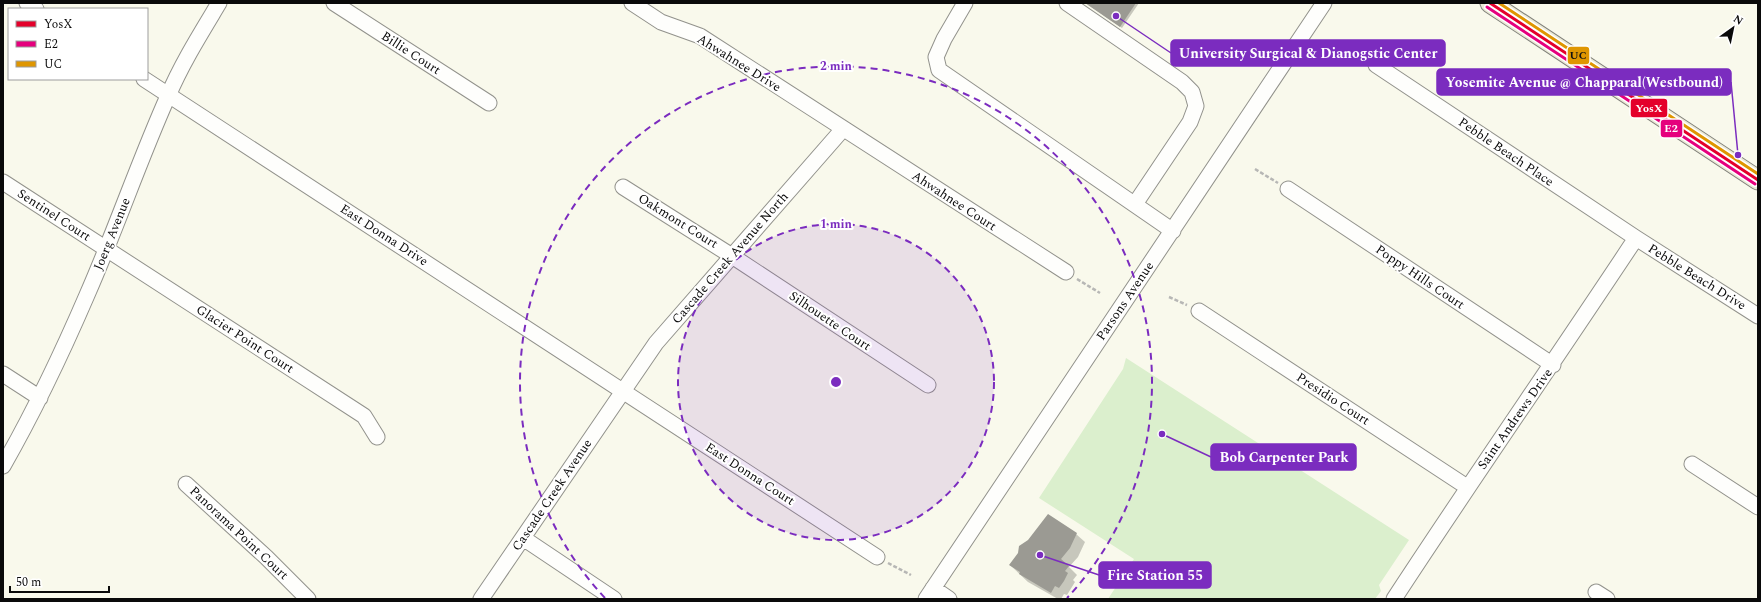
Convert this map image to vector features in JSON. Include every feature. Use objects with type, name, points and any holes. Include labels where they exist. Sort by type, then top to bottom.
[{"type":"main road","points":[[1490,3],[1758,180]]},
{"type":"street","name":"Joerg Avenue","points":[[3,466],[58,363],[85,301],[168,94],[219,3]]},
{"type":"street","name":"Billie Court","points":[[334,3],[489,103]]},
{"type":"street","name":"Ahwahnee Drive","points":[[632,3],[662,22],[700,36],[842,129]]},
{"type":"street","points":[[965,3],[944,39],[936,57],[939,70],[1173,231]]},
{"type":"street","points":[[1067,3],[1147,57],[1182,82],[1192,92],[1196,106],[1190,122],[1135,204]]},
{"type":"street","name":"Parsons Avenue","points":[[929,594],[1324,3]]},
{"type":"street","name":"Pebble Beach Place","points":[[1376,65],[1636,238]]},
{"type":"street","name":"East Donna Drive","points":[[146,80],[623,391]]},
{"type":"street","name":"Cascade Creek Avenue North","points":[[623,391],[663,334],[842,129]]},
{"type":"street","name":"Ahwahnee Court","points":[[842,129],[1066,272]]},
{"type":"street","name":"Sentinel Court","points":[[3,182],[105,249]]},
{"type":"street","name":"Oakmont Court","points":[[623,187],[732,256]]},
{"type":"street","name":"Poppy Hills Court","points":[[1288,189],[1553,365]]},
{"type":"street","name":"Pebble Beach Drive","points":[[1636,238],[1758,316]]},
{"type":"street","name":"Saint Andrews Drive","points":[[1394,599],[1467,487],[1553,365],[1636,238]]},
{"type":"street","name":"Glacier Point Court","points":[[105,249],[364,416],[377,437]]},
{"type":"street","name":"Silhouette Court","points":[[732,256],[928,385]]},
{"type":"street","name":"Presidio Court","points":[[1199,311],[1467,487]]},
{"type":"street","points":[[3,374],[40,398]]},
{"type":"street","name":"Cascade Creek Avenue","points":[[481,599],[623,391]]},
{"type":"street","name":"East Donna Court","points":[[623,391],[877,557]]},
{"type":"street","points":[[1692,464],[1758,507]]},
{"type":"street","name":"Panorama Point Court","points":[[186,484],[266,557],[308,599]]},
{"type":"street","points":[[523,538],[614,599]]},
{"type":"street","points":[[929,594],[949,599]]},
{"type":"path","points":[[1347,47],[1376,65]]},
{"type":"path","points":[[1255,170],[1288,189]]},
{"type":"path","points":[[1066,272],[1100,293]]},
{"type":"path","points":[[1170,297],[1199,311]]},
{"type":"path","points":[[877,557],[911,575]]},
{"type":"green space","points":[[1126,358],[1409,540],[1379,585],[1381,591],[1375,599],[1108,599],[1134,559],[1039,498],[1123,369]]},
{"type":"building","points":[[1085,3],[1136,3],[1120,27]]},
{"type":"building","points":[[1048,514],[1077,533],[1070,548],[1061,559],[1069,566],[1065,571],[1068,573],[1059,588],[1055,586],[1051,593],[1019,574],[1020,572],[1009,565],[1018,553],[1019,546],[1028,540]]},
{"type":"transit line","name":"YosX","points":[[1490,3],[1758,180]]},
{"type":"transit line","name":"UC","points":[[1499,3],[1758,174]]},
{"type":"transit line","name":"E2","points":[[1487,7],[1755,184]]},
{"type":"place","name":"University Surgical & Dianogstic Center","points":[[1116,16]]},
{"type":"place","name":"Yosemite Avenue @ Chapparal(Westbound)","points":[[1738,155]]},
{"type":"place","name":"Bob Carpenter Park","points":[[1162,434]]},
{"type":"place","name":"Fire Station 55","points":[[1040,555]]}]
